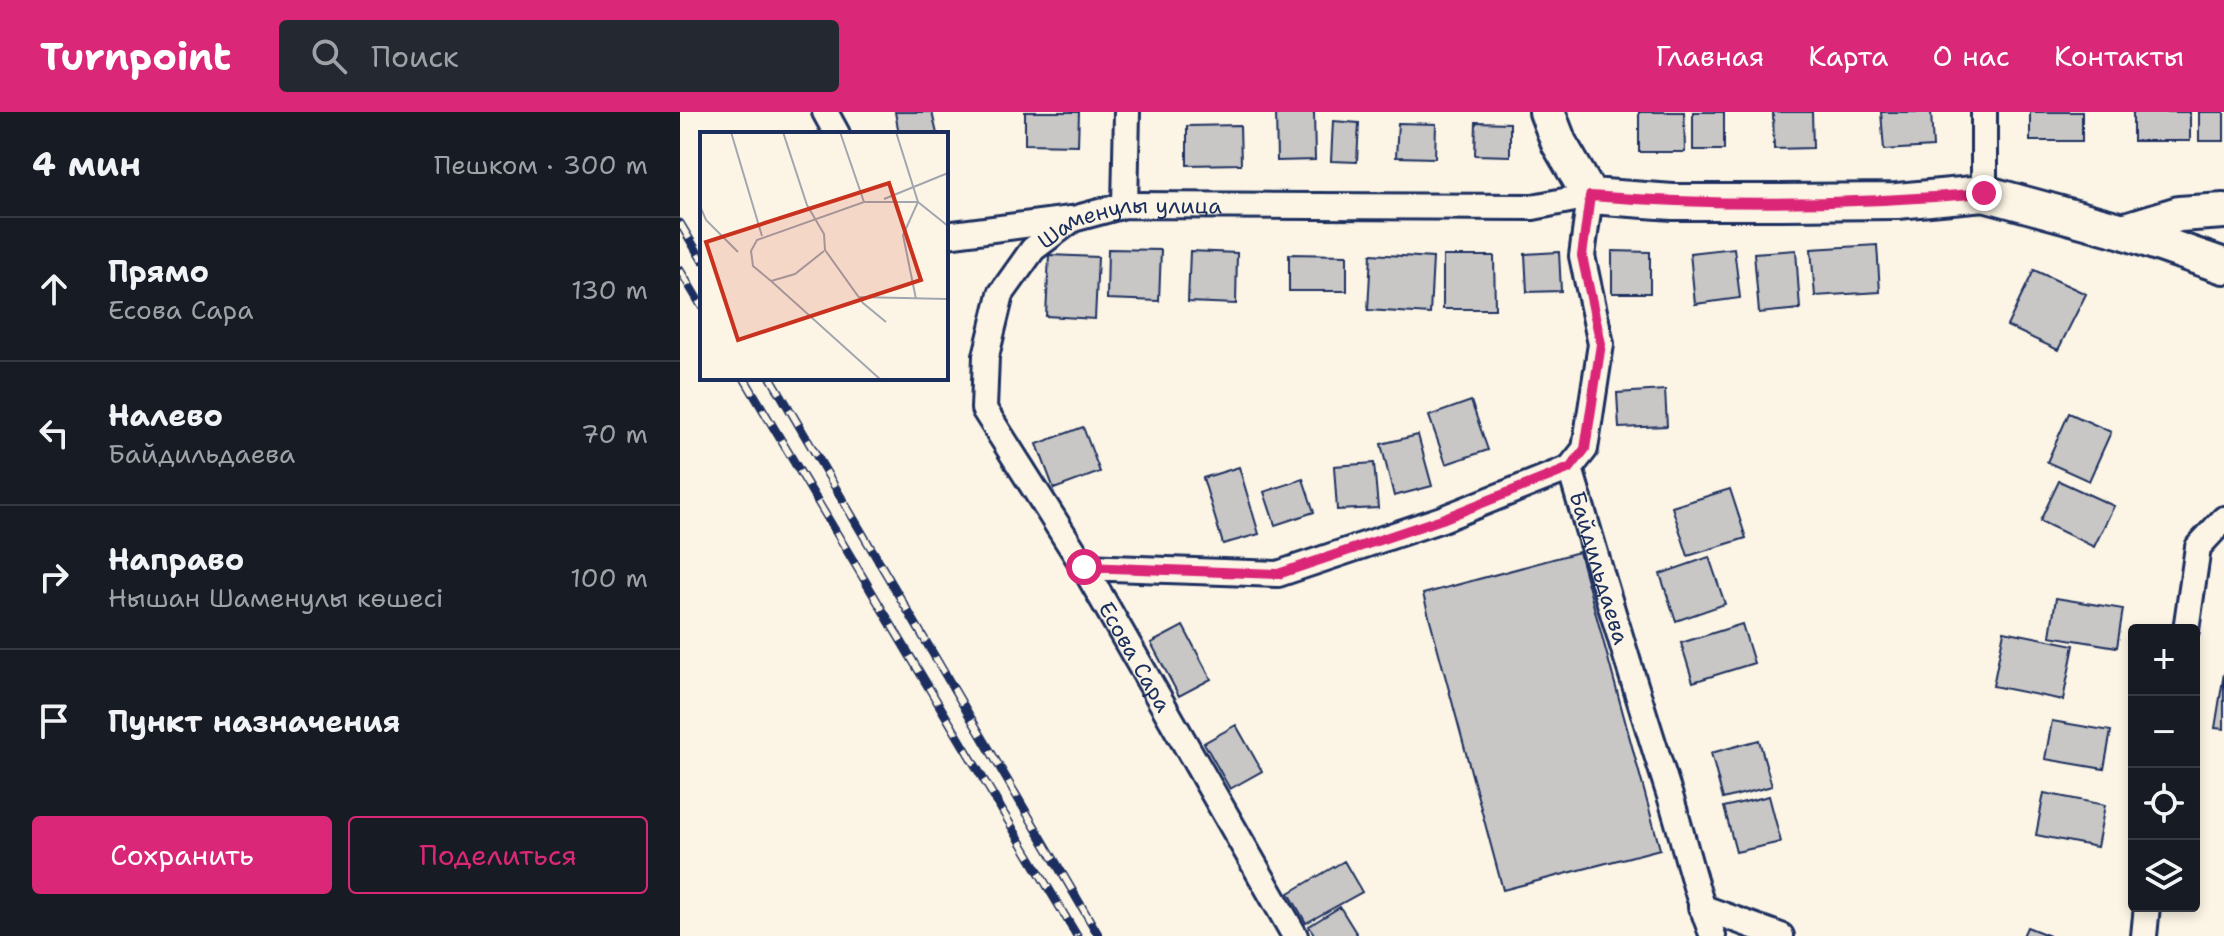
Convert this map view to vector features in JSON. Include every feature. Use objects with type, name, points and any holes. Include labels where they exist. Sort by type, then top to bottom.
[{"type":"street","points":[[825,112],[836,132]]},
{"type":"street","points":[[1125,205],[1127,112]]},
{"type":"street","points":[[1547,112],[1559,143],[1590,196],[1673,202],[1781,202],[1897,201],[1984,193],[2123,231],[2224,266]]},
{"type":"street","points":[[1984,112],[1984,193]]},
{"type":"street","name":"Шаменулы улица","points":[[1084,567],[984,409],[986,356],[1001,294],[1033,249],[1073,219],[1125,205],[1533,207],[1590,196]]},
{"type":"street","name":"Байдильдаева","points":[[1590,196],[1582,256],[1601,344],[1585,449],[1570,468],[1621,646],[1672,800],[1701,907],[1713,936]]},
{"type":"street","points":[[2123,231],[2179,214],[2224,211]]},
{"type":"street","points":[[948,235],[1073,219]]},
{"type":"street","name":"Есова Сара","points":[[1084,567],[1278,574],[1442,519],[1570,468]]},
{"type":"street","points":[[2187,624],[2198,547],[2224,519]]},
{"type":"street","name":"Есова Сара","points":[[1084,567],[1295,936]]},
{"type":"street","points":[[1701,907],[1781,936]]},
{"type":"street","points":[[2144,936],[2146,912]]},
{"type":"building","points":[[895,112],[932,112],[937,132],[899,132]]},
{"type":"building","points":[[1025,112],[1079,112],[1078,145],[1025,144]]},
{"type":"building","points":[[1276,112],[1314,112],[1315,160],[1277,161]]},
{"type":"building","points":[[1639,112],[1684,112],[1685,152],[1639,152]]},
{"type":"building","points":[[1693,112],[1724,112],[1724,150],[1693,150]]},
{"type":"building","points":[[1773,112],[1812,112],[1813,148],[1774,149]]},
{"type":"building","points":[[1881,112],[1931,112],[1933,147],[1884,150]]},
{"type":"building","points":[[2030,112],[2082,112],[2082,141],[2030,141]]},
{"type":"building","points":[[2133,112],[2190,112],[2190,141],[2133,141]]},
{"type":"building","points":[[2199,112],[2224,112],[2224,141],[2199,141]]},
{"type":"building","points":[[1333,121],[1359,123],[1357,162],[1331,161]]},
{"type":"building","points":[[1476,122],[1510,123],[1510,156],[1475,155]]},
{"type":"building","points":[[1398,123],[1436,124],[1435,158],[1396,157]]},
{"type":"building","points":[[1240,125],[1241,164],[1187,165],[1187,126]]},
{"type":"building","points":[[1877,245],[1880,292],[1815,296],[1811,249]]},
{"type":"building","points":[[1734,248],[1740,298],[1695,304],[1690,253]]},
{"type":"building","points":[[1108,249],[1161,250],[1159,301],[1107,299]]},
{"type":"building","points":[[1796,250],[1800,309],[1759,313],[1754,253]]},
{"type":"building","points":[[1190,251],[1237,253],[1236,304],[1188,302]]},
{"type":"building","points":[[1612,251],[1650,252],[1650,293],[1612,293]]},
{"type":"building","points":[[1559,252],[1561,291],[1527,292],[1525,254]]},
{"type":"building","points":[[1289,254],[1347,255],[1347,291],[1289,291]]},
{"type":"building","points":[[1371,254],[1433,258],[1430,314],[1368,310]]},
{"type":"building","points":[[1049,255],[1098,257],[1095,319],[1046,316]]},
{"type":"building","points":[[1443,256],[1494,256],[1495,309],[1443,309]]},
{"type":"building","points":[[2034,270],[2086,294],[2058,350],[2007,326]]},
{"type":"building","points":[[1665,390],[1667,426],[1619,428],[1617,393]]},
{"type":"building","points":[[1471,401],[1488,450],[1446,464],[1429,416]]},
{"type":"building","points":[[2069,413],[2111,432],[2089,481],[2047,462]]},
{"type":"building","points":[[1083,427],[1100,472],[1054,489],[1037,444]]},
{"type":"building","points":[[1418,435],[1432,486],[1394,496],[1381,444]]},
{"type":"building","points":[[1374,463],[1378,508],[1337,510],[1334,466]]},
{"type":"building","points":[[1239,467],[1259,534],[1223,544],[1203,478]]},
{"type":"building","points":[[1303,479],[1314,512],[1275,525],[1264,492]]},
{"type":"building","points":[[2059,481],[2114,506],[2094,547],[2040,521]]},
{"type":"building","points":[[1730,489],[1746,538],[1688,556],[1672,507]]},
{"type":"building","points":[[1579,552],[1660,849],[1503,890],[1423,594]]},
{"type":"building","points":[[1709,557],[1725,604],[1676,621],[1660,574]]},
{"type":"building","points":[[2056,598],[2123,609],[2117,647],[2050,636]]},
{"type":"building","points":[[1742,624],[1754,663],[1693,682],[1681,643]]},
{"type":"building","points":[[1183,626],[1211,679],[1179,696],[1151,643]]},
{"type":"building","points":[[2004,631],[2074,645],[2063,700],[1993,686]]},
{"type":"building","points":[[2224,673],[2224,729],[2215,728]]},
{"type":"building","points":[[2052,721],[2111,731],[2104,769],[2045,759]]},
{"type":"building","points":[[1236,725],[1262,771],[1230,789],[1204,743]]},
{"type":"building","points":[[1759,740],[1772,786],[1723,799],[1711,753]]},
{"type":"building","points":[[2044,793],[2105,805],[2097,847],[2036,835]]},
{"type":"building","points":[[1769,796],[1781,842],[1736,852],[1724,807]]},
{"type":"building","points":[[1344,861],[1362,892],[1306,923],[1289,893]]},
{"type":"building","points":[[1340,907],[1358,936],[1315,936],[1309,926]]},
{"type":"building","points":[[2027,927],[2050,936],[2023,936]]},
{"type":"railway","points":[[680,223],[700,257]]},
{"type":"railway","points":[[680,270],[700,304]]},
{"type":"railway","points":[[745,380],[1077,936]]},
{"type":"railway","points":[[772,380],[1099,936]]},
{"type":"route","points":[[1084,567],[1278,574],[1442,519],[1570,468],[1585,449],[1601,344],[1582,256],[1590,196],[1673,202],[1781,202],[1897,201],[1984,193]]}]
